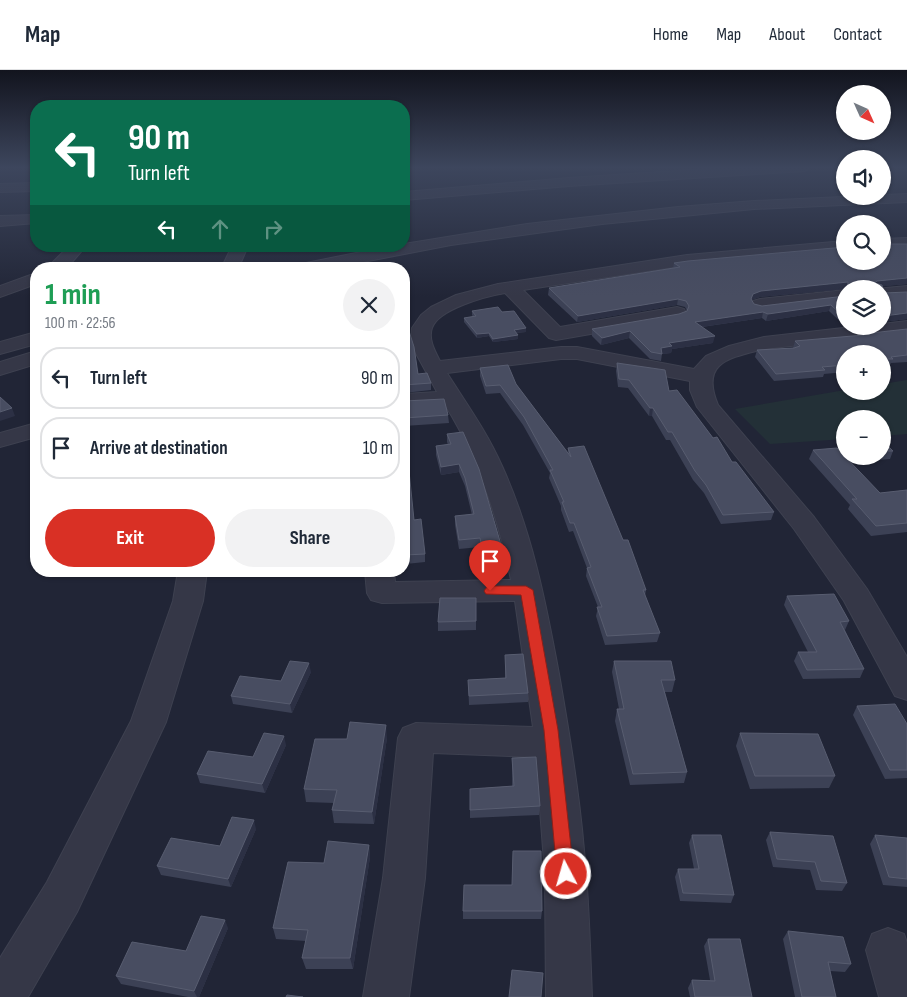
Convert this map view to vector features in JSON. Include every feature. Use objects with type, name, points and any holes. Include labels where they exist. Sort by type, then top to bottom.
[{"type":"street","points":[[410,248],[458,239],[613,217],[689,210]]},
{"type":"street","points":[[368,262],[487,240],[635,220],[747,210]]},
{"type":"street","points":[[410,263],[512,244],[620,229],[757,216],[880,210]]},
{"type":"street","points":[[0,221],[30,219]]},
{"type":"street","points":[[891,244],[907,243]]},
{"type":"street","points":[[569,997],[566,874],[552,743],[526,590],[514,534],[496,478],[472,430],[435,368],[421,338],[424,325],[433,314],[447,305],[471,296],[510,288],[687,260],[836,247]]},
{"type":"street","points":[[64,262],[73,252]]},
{"type":"street","points":[[338,262],[390,252]]},
{"type":"street","points":[[0,292],[30,280]]},
{"type":"street","points":[[510,288],[556,334],[677,313]]},
{"type":"street","points":[[891,292],[907,291]]},
{"type":"street","points":[[760,304],[836,296]]},
{"type":"street","points":[[907,327],[764,343],[736,350],[713,360],[701,377],[701,390],[708,408],[804,523],[856,596],[907,687]]},
{"type":"street","points":[[0,337],[30,329]]},
{"type":"street","points":[[0,348],[30,340]]},
{"type":"street","points":[[0,356],[30,346]]},
{"type":"street","points":[[435,368],[561,353],[576,353],[701,377]]},
{"type":"street","points":[[0,369],[30,359]]},
{"type":"street","points":[[410,401],[453,398]]},
{"type":"street","points":[[0,440],[30,432]]},
{"type":"street","points":[[2,997],[62,897],[148,722],[188,601],[192,577]]},
{"type":"street","points":[[380,577],[382,593],[526,590]]},
{"type":"street","points":[[386,997],[404,878],[416,738],[552,743]]},
{"type":"street","points":[[888,950],[902,997]]},
{"type":"shaded area","points":[[907,380],[907,434],[891,435],[891,410],[836,410],[836,440],[770,444],[735,409],[836,392],[836,400],[891,400],[891,383]]},
{"type":"building","points":[[891,244],[907,244],[907,278],[836,280],[836,283],[761,291],[753,294],[751,299],[754,304],[762,306],[836,297],[836,310],[831,305],[695,322],[715,336],[669,343],[672,346],[661,348],[662,354],[651,352],[630,331],[602,338],[592,329],[679,314],[687,311],[689,306],[686,301],[678,299],[578,316],[549,288],[680,267],[674,263],[836,248],[836,270],[891,270]]},
{"type":"building","points":[[907,292],[907,313],[891,315],[891,293]]},
{"type":"building","points":[[498,307],[502,312],[514,311],[526,328],[514,330],[518,335],[493,339],[489,333],[477,334],[464,318],[476,316],[472,311]]},
{"type":"building","points":[[907,329],[907,355],[891,357],[891,345],[836,345],[836,366],[822,367],[825,370],[776,374],[757,350],[800,346],[795,341],[864,335],[891,335],[891,331]]},
{"type":"building","points":[[410,334],[418,374],[427,373],[431,383],[410,385]]},
{"type":"building","points":[[617,363],[665,370],[669,391],[677,390],[713,438],[717,437],[732,462],[736,462],[774,512],[723,515],[672,432],[668,432],[653,408],[650,408],[629,380],[619,379]]},
{"type":"building","points":[[508,365],[516,384],[571,457],[568,448],[584,446],[623,540],[628,540],[646,590],[643,590],[660,633],[607,636],[597,607],[602,607],[587,568],[591,567],[574,523],[570,523],[562,502],[564,502],[550,470],[553,470],[524,417],[500,385],[486,386],[480,368]]},
{"type":"building","points":[[0,397],[12,408],[0,412]]},
{"type":"building","points":[[444,399],[448,415],[410,418],[410,401]]},
{"type":"building","points":[[463,432],[479,469],[504,555],[484,557],[480,538],[459,540],[455,516],[474,514],[465,478],[459,464],[441,467],[436,446],[451,444],[447,434]]},
{"type":"building","points":[[836,448],[836,465],[853,465],[880,493],[907,490],[907,523],[876,526],[852,499],[857,499],[813,450]]},
{"type":"building","points":[[410,481],[414,520],[421,519],[425,554],[410,555]]},
{"type":"building","points":[[834,594],[849,621],[840,622],[864,669],[807,670],[798,652],[817,652],[787,596]]},
{"type":"building","points":[[440,598],[476,598],[476,621],[438,622]]},
{"type":"building","points":[[523,654],[528,693],[469,696],[468,680],[506,678],[505,655]]},
{"type":"building","points":[[290,661],[309,663],[290,704],[231,696],[240,676],[281,681]]},
{"type":"building","points":[[614,661],[671,661],[675,680],[661,680],[687,772],[633,774],[617,709],[624,709]]},
{"type":"building","points":[[895,704],[907,724],[907,770],[890,770],[857,706]]},
{"type":"building","points":[[350,722],[386,725],[372,812],[332,810],[337,790],[304,789],[315,739],[347,739]]},
{"type":"building","points":[[264,733],[284,736],[262,784],[197,774],[208,751],[253,757]]},
{"type":"building","points":[[740,733],[818,734],[835,776],[755,776]]},
{"type":"building","points":[[536,757],[540,806],[470,810],[470,789],[514,786],[512,758]]},
{"type":"building","points":[[232,817],[254,820],[228,879],[157,866],[171,838],[220,846]]},
{"type":"building","points":[[770,832],[833,836],[847,883],[821,881],[815,862],[777,859]]},
{"type":"building","points":[[692,835],[721,835],[734,895],[683,893],[678,869],[699,869]]},
{"type":"building","points":[[875,835],[907,838],[907,879],[889,877]]},
{"type":"building","points":[[328,841],[369,845],[350,958],[302,958],[308,930],[273,928],[288,862],[324,863]]},
{"type":"building","points":[[513,851],[541,851],[542,911],[463,911],[464,885],[512,885]]},
{"type":"building","points":[[201,916],[225,920],[194,991],[116,976],[132,942],[186,951]]},
{"type":"building","points":[[788,931],[843,937],[851,964],[828,962],[836,997],[802,997]]},
{"type":"building","points":[[708,939],[740,939],[752,997],[695,997],[692,980],[715,981]]},
{"type":"building","points":[[512,970],[543,973],[541,997],[509,997]]},
{"type":"building","points":[[287,995],[303,997],[286,997]]},
{"type":"route","points":[[490,591],[526,590],[551,730],[566,874]]}]
